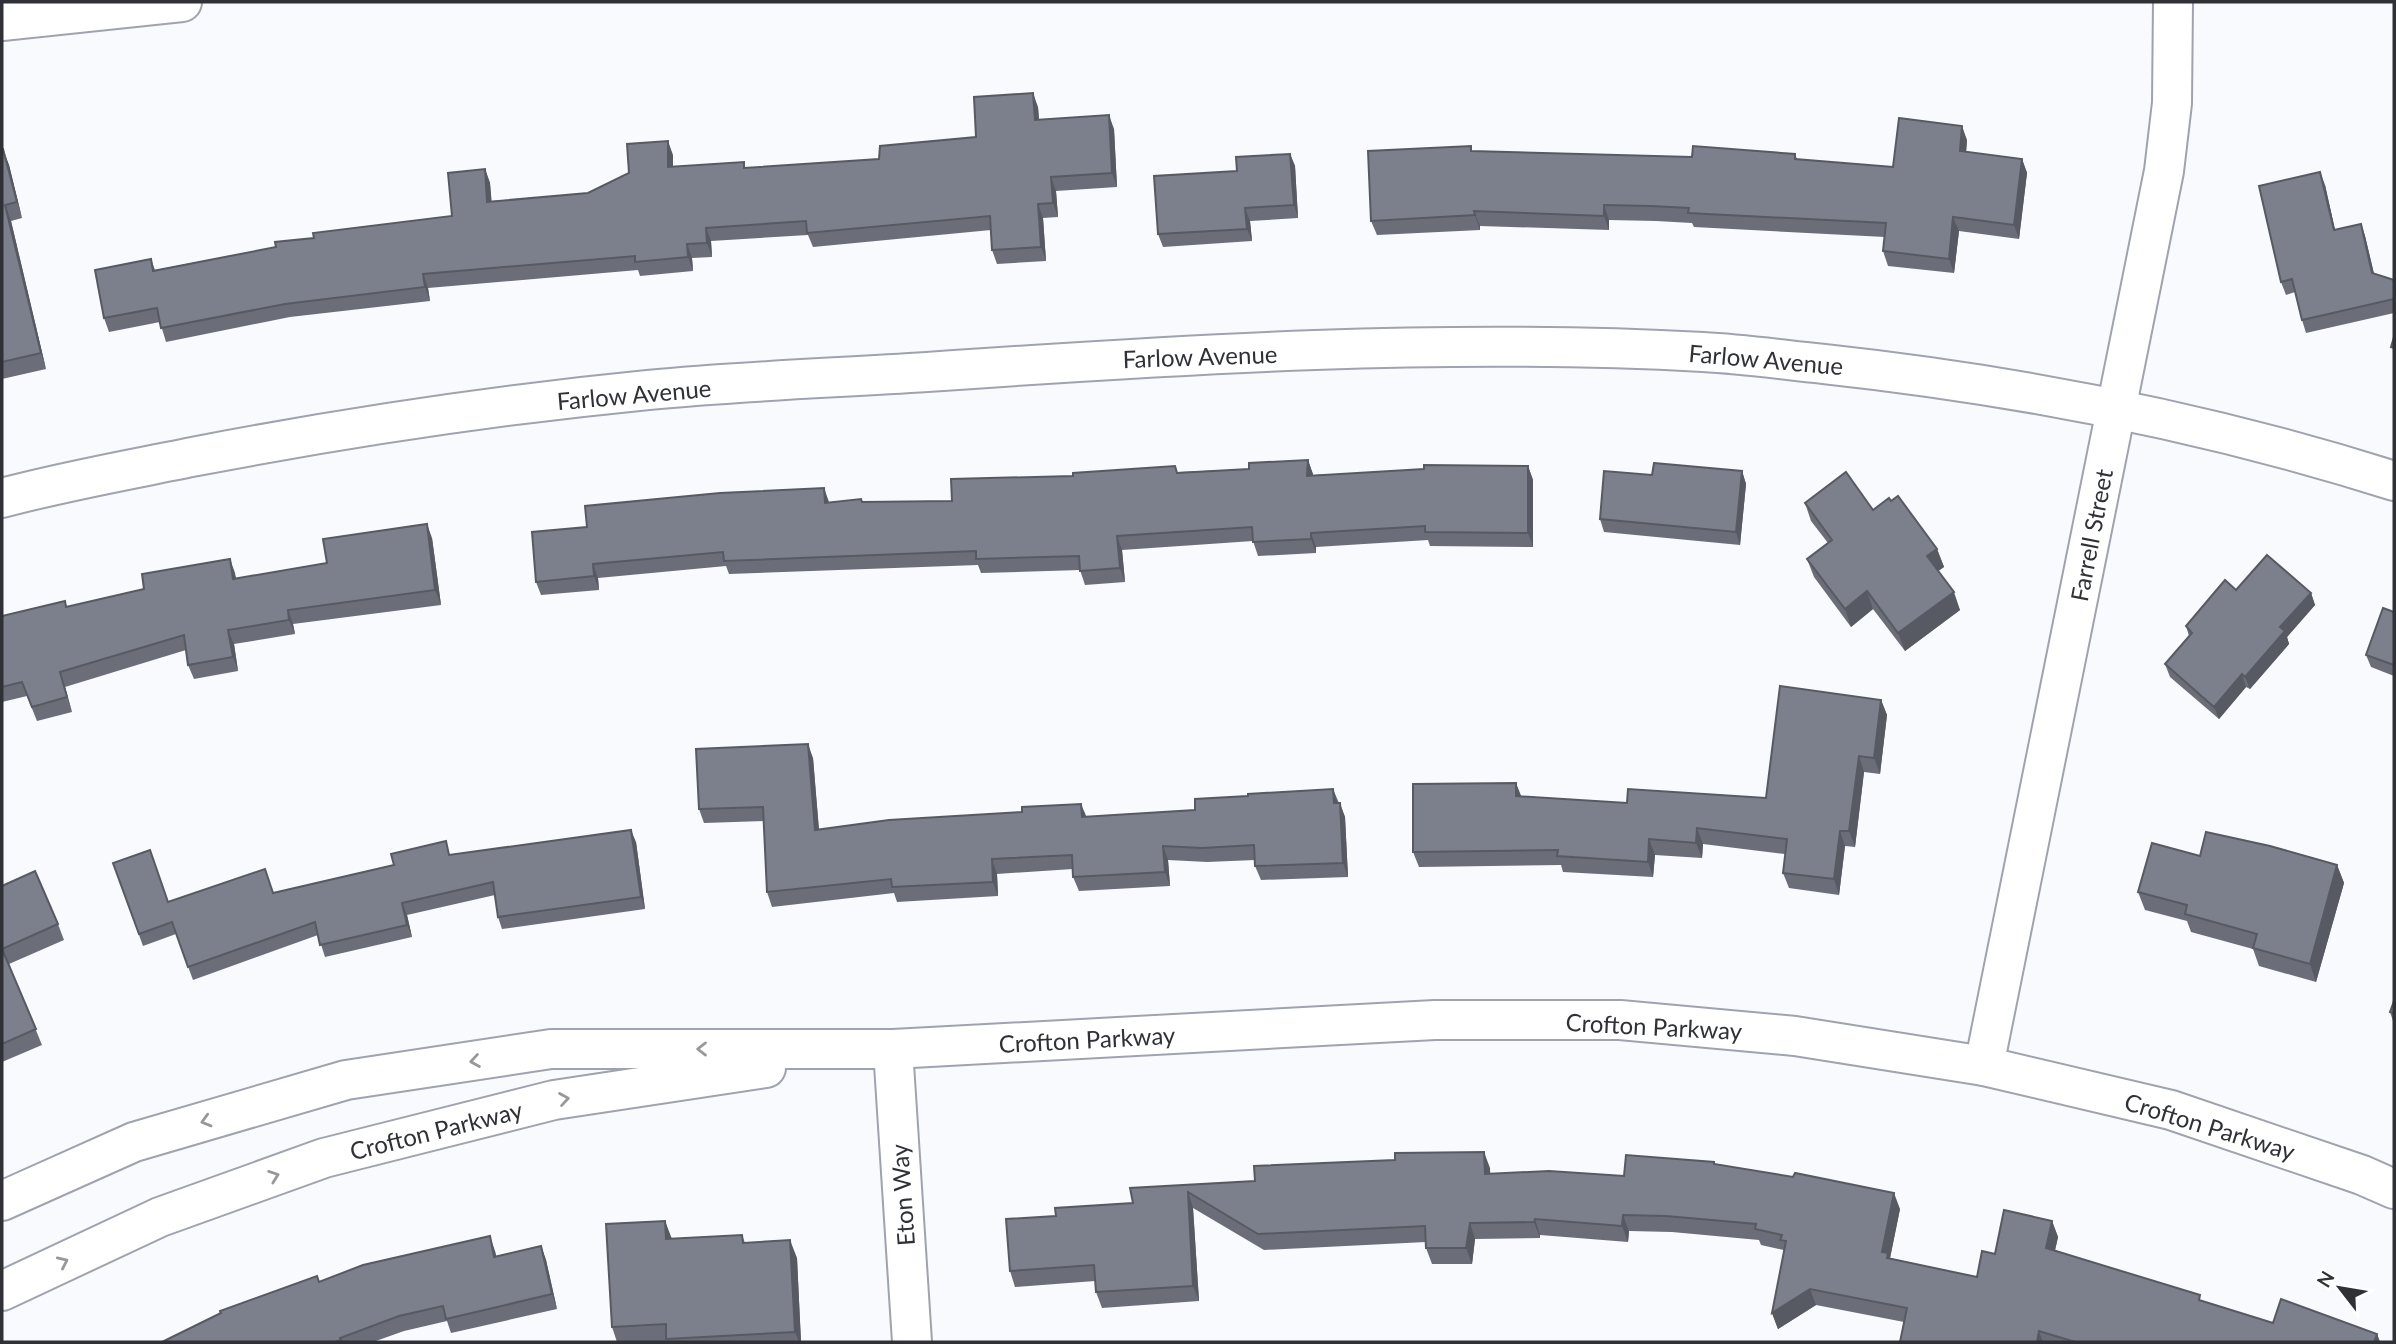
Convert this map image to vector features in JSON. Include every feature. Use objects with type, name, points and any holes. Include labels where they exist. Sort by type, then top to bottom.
[{"type":"street","points":[[2,21],[182,2]]},
{"type":"street","name":"Farrell Street","points":[[1984,1066],[2164,171],[2172,103],[2173,2]]},
{"type":"street","name":"Farlow Avenue","points":[[2,498],[54,484],[250,446],[456,412],[652,390],[1106,359],[1532,346],[1710,352],[1905,373],[2116,407],[2332,461],[2394,481]]},
{"type":"street","name":"Crofton Parkway","points":[[2,1201],[134,1142],[346,1080],[551,1049],[892,1049],[1435,1020],[1619,1020],[1795,1036],[1984,1066],[2171,1111],[2362,1175],[2394,1189]]},
{"type":"street","name":"Crofton Parkway","points":[[2,1291],[160,1217],[324,1158],[554,1100],[892,1049]]},
{"type":"street","name":"Eton Way","points":[[892,1049],[912,1342]]},
{"type":"building","points":[[1033,93],[1035,120],[1109,115],[1112,173],[1051,177],[1053,203],[1038,204],[1041,247],[992,250],[990,216],[807,233],[806,221],[706,228],[707,243],[687,244],[688,257],[635,262],[635,256],[423,274],[425,287],[285,304],[161,328],[157,308],[104,318],[95,270],[151,259],[153,271],[276,247],[275,242],[314,238],[313,233],[452,216],[448,173],[485,169],[487,202],[588,193],[629,173],[627,144],[668,141],[668,167],[744,162],[744,168],[879,159],[880,146],[976,137],[974,97]]},
{"type":"building","points":[[1899,118],[1962,126],[1960,151],[2022,159],[2014,225],[1953,217],[1949,259],[1883,251],[1886,223],[1688,213],[1689,208],[1604,205],[1604,216],[1474,211],[1475,215],[1371,221],[1368,151],[1471,146],[1471,151],[1692,157],[1693,146],[1795,154],[1795,159],[1893,167]]},
{"type":"building","points":[[2,149],[17,202],[5,205],[41,353],[2,362]]},
{"type":"building","points":[[1290,154],[1294,205],[1245,208],[1247,229],[1158,234],[1154,176],[1237,171],[1236,157]]},
{"type":"building","points":[[2320,172],[2334,230],[2361,224],[2372,273],[2394,280],[2394,299],[2302,320],[2292,279],[2281,282],[2259,186]]},
{"type":"building","points":[[1308,460],[1307,476],[1424,469],[1424,465],[1528,466],[1528,533],[1425,532],[1425,526],[1311,533],[1311,539],[1253,542],[1252,527],[1117,536],[1120,568],[1080,571],[1079,556],[976,559],[976,551],[724,561],[723,552],[593,564],[594,576],[536,582],[532,532],[587,527],[585,506],[720,493],[824,488],[825,503],[861,499],[862,502],[952,501],[951,479],[1073,476],[1073,473],[1175,466],[1177,473],[1249,469],[1249,463]]},
{"type":"building","points":[[1654,463],[1742,471],[1736,532],[1600,519],[1604,471],[1652,475]]},
{"type":"building","points":[[1846,472],[1873,510],[1889,498],[1891,501],[1898,496],[1937,549],[1927,556],[1954,592],[1898,633],[1867,591],[1845,609],[1807,559],[1832,540],[1805,503]]},
{"type":"building","points":[[427,524],[435,590],[288,610],[289,620],[228,630],[233,657],[188,665],[184,635],[60,672],[67,697],[32,707],[22,682],[2,687],[2,616],[65,601],[66,607],[144,589],[142,574],[230,559],[233,579],[327,563],[323,539]]},
{"type":"building","points":[[2267,555],[2311,593],[2280,627],[2285,631],[2245,677],[2242,674],[2214,707],[2165,664],[2192,633],[2186,626],[2225,580],[2236,590]]},
{"type":"building","points":[[2383,608],[2394,612],[2394,665],[2366,655]]},
{"type":"building","points":[[1780,686],[1881,700],[1874,758],[1859,756],[1849,831],[1840,831],[1834,879],[1783,873],[1787,839],[1697,828],[1696,843],[1649,839],[1648,862],[1557,856],[1558,850],[1413,852],[1413,784],[1516,783],[1516,796],[1627,803],[1628,789],[1766,798]]},
{"type":"building","points":[[808,744],[815,830],[889,820],[1022,812],[1022,807],[1081,804],[1082,817],[1195,810],[1195,799],[1333,789],[1334,803],[1340,803],[1343,863],[1255,866],[1254,845],[1202,848],[1163,846],[1165,872],[1073,877],[1072,855],[992,859],[993,882],[892,887],[891,879],[767,892],[763,807],[699,809],[696,749]]},
{"type":"building","points":[[631,830],[641,897],[498,917],[493,882],[402,903],[407,925],[320,945],[315,922],[188,967],[172,922],[139,934],[113,863],[150,850],[168,902],[265,869],[273,893],[394,865],[391,854],[446,841],[449,855]]},
{"type":"building","points":[[2206,832],[2337,865],[2310,964],[2253,948],[2257,934],[2185,914],[2187,905],[2138,892],[2152,843],[2200,856]]},
{"type":"building","points":[[35,871],[58,924],[2,949],[2,886]]},
{"type":"building","points":[[2,949],[36,1029],[2,1044]]},
{"type":"building","points":[[1484,1152],[1485,1174],[1549,1171],[1624,1176],[1626,1155],[1714,1162],[1793,1177],[1795,1173],[1894,1193],[1882,1252],[1888,1253],[1887,1258],[1977,1277],[1982,1251],[1995,1254],[2004,1210],[2052,1221],[2046,1248],[2200,1295],[2199,1300],[2273,1323],[2281,1299],[2377,1334],[2374,1342],[2075,1342],[2039,1331],[2037,1342],[1900,1342],[1907,1308],[1810,1289],[1772,1313],[1786,1241],[1780,1240],[1782,1235],[1755,1229],[1756,1224],[1623,1215],[1622,1226],[1535,1219],[1534,1222],[1470,1223],[1466,1248],[1426,1248],[1425,1226],[1258,1234],[1188,1192],[1193,1286],[1096,1292],[1094,1265],[1010,1271],[1006,1219],[1056,1216],[1055,1208],[1133,1203],[1130,1188],[1255,1181],[1254,1166],[1395,1160],[1395,1153]]},
{"type":"building","points":[[665,1221],[666,1239],[742,1235],[743,1243],[790,1240],[795,1332],[666,1339],[666,1324],[612,1327],[606,1224]]},
{"type":"building","points":[[490,1236],[494,1257],[541,1246],[552,1294],[446,1319],[443,1306],[399,1316],[335,1342],[162,1342],[221,1313],[220,1311],[317,1276],[319,1282],[363,1265]]}]
